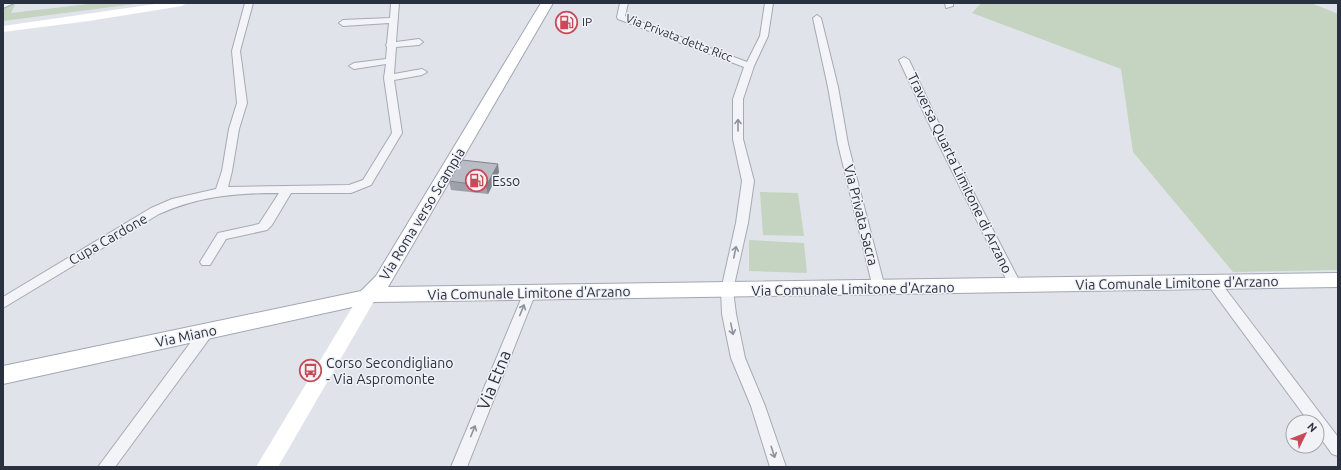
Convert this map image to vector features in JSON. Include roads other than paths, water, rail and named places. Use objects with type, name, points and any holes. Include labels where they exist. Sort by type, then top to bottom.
[{"type":"main road","name":"Via Roma verso Scampia","points":[[368,296],[375,276],[537,3]]},
{"type":"main road","name":"Via Roma verso Scampia","points":[[368,296],[383,281],[547,3]]},
{"type":"main road","name":"Via Comunale Limitone d'Arzano","points":[[368,296],[530,292],[1016,286],[1338,280]]},
{"type":"main road","name":"Via Miano","points":[[3,375],[368,296]]},
{"type":"street","points":[[3,6],[10,3]]},
{"type":"street","points":[[3,23],[150,3]]},
{"type":"street","points":[[3,29],[159,8],[182,3]]},
{"type":"street","points":[[221,191],[227,171],[234,129],[242,103],[236,51],[249,3]]},
{"type":"street","name":"Cupa Cardone","points":[[3,303],[156,212],[176,202],[221,191],[350,189],[367,182],[397,133],[389,78],[394,3]]},
{"type":"street","name":"Via Privata detta Ricc","points":[[624,3],[621,17],[749,66]]},
{"type":"street","points":[[770,3],[764,36],[749,66],[738,99],[738,139],[748,181],[742,223],[727,290],[729,314],[738,358],[758,406],[778,467]]},
{"type":"street","name":"Via Privata Sacra","points":[[817,18],[844,142],[879,288]]},
{"type":"street","points":[[343,23],[393,20]]},
{"type":"street","points":[[390,45],[419,42]]},
{"type":"street","name":"Traversa Quarta Limitone di Arzano","points":[[904,60],[944,144],[1016,286]]},
{"type":"street","points":[[354,66],[389,61]]},
{"type":"street","points":[[389,78],[422,72]]},
{"type":"street","points":[[206,262],[222,236],[263,227],[268,222],[287,189]]},
{"type":"street","points":[[1213,282],[1338,450]]},
{"type":"street","name":"Via Etna","points":[[458,467],[530,292]]},
{"type":"street","points":[[267,467],[368,296]]},
{"type":"street","points":[[106,467],[207,331]]},
{"type":"place","name":"IP","points":[[566,22]]},
{"type":"place","name":"Esso","points":[[476,181]]},
{"type":"place","name":"Corso Secondigliano - Via Aspromonte","points":[[311,371]]}]
